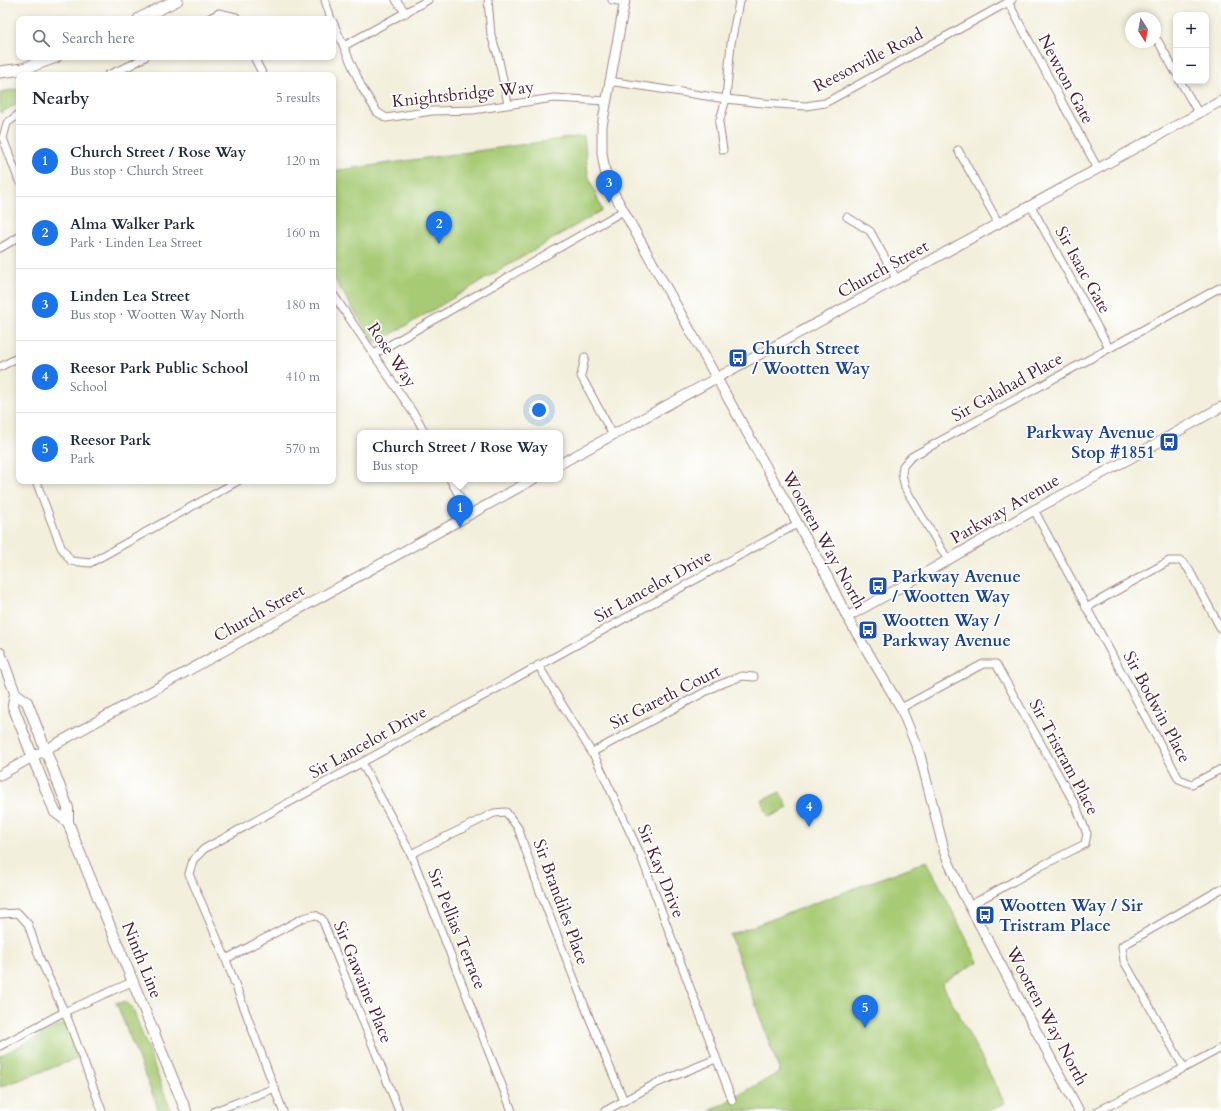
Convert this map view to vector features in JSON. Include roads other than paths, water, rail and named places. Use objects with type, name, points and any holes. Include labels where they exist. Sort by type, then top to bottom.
[{"type":"main road","points":[[145,16],[177,0]]},
{"type":"main road","points":[[0,72],[23,69],[48,60]]},
{"type":"main road","name":"Ninth Line","points":[[0,653],[15,693],[13,706],[33,758],[55,812],[68,822]]},
{"type":"main road","name":"Ninth Line","points":[[15,693],[27,702],[68,808],[68,822],[186,1111]]},
{"type":"street","points":[[325,0],[330,16]]},
{"type":"street","points":[[396,0],[406,13]]},
{"type":"street","points":[[344,46],[428,0]]},
{"type":"street","points":[[488,0],[491,35],[498,56],[508,104]]},
{"type":"street","points":[[612,0],[624,1]]},
{"type":"street","points":[[723,150],[719,123],[726,99],[731,43],[739,2],[741,0]]},
{"type":"street","name":"Wootten Way North","points":[[624,1],[602,126],[602,153],[605,171],[612,190],[828,578],[847,617],[901,708],[920,755],[945,854],[969,906],[1080,1111]]},
{"type":"street","name":"Reesorville Road","points":[[609,81],[726,99],[806,106],[824,103],[1010,1]]},
{"type":"street","name":"Newton Gate","points":[[1010,1],[1098,169]]},
{"type":"street","points":[[214,16],[219,13],[232,16]]},
{"type":"street","name":"Knightsbridge Way","points":[[336,29],[362,88],[377,112],[386,118],[432,111],[473,110],[554,98],[606,101]]},
{"type":"street","points":[[1161,46],[1173,68]]},
{"type":"street","points":[[115,72],[140,60]]},
{"type":"street","points":[[255,60],[261,72]]},
{"type":"street","points":[[1182,84],[1199,114]]},
{"type":"street","name":"Church Street","points":[[563,462],[1221,101]]},
{"type":"street","points":[[16,116],[7,123],[3,138],[16,173]]},
{"type":"street","points":[[958,150],[999,224]]},
{"type":"street","name":"Sir Isaac Gate","points":[[1031,206],[1108,348]]},
{"type":"street","points":[[374,354],[623,211]]},
{"type":"street","points":[[847,217],[870,231],[896,280]]},
{"type":"street","points":[[0,248],[16,240]]},
{"type":"street","name":"Sir Galahad Place","points":[[948,560],[905,488],[902,474],[903,466],[911,457],[1221,287]]},
{"type":"street","name":"Rose Way","points":[[336,298],[423,430]]},
{"type":"street","points":[[585,357],[581,376],[613,435]]},
{"type":"street","points":[[0,367],[16,359]]},
{"type":"street","name":"Parkway Avenue","points":[[847,617],[1034,510],[1221,407]]},
{"type":"street","points":[[452,482],[470,514]]},
{"type":"street","name":"Church Street","points":[[0,775],[46,751],[529,482]]},
{"type":"street","points":[[37,484],[61,547],[71,561],[90,563],[233,484]]},
{"type":"street","name":"Sir Bodwin Place","points":[[1034,510],[1179,778],[1192,784],[1221,768]]},
{"type":"street","name":"Sir Lancelot Drive","points":[[283,1111],[226,958],[190,874],[193,860],[204,849],[797,524]]},
{"type":"street","points":[[1086,608],[1169,561],[1181,561],[1188,568],[1221,629]]},
{"type":"street","name":"Sir Tristram Place","points":[[901,708],[983,664],[996,664],[1076,806],[1087,834],[1085,844],[1041,866],[969,906]]},
{"type":"street","name":"Sir Kay Drive","points":[[538,665],[597,762],[641,856],[732,1100]]},
{"type":"street","name":"Sir Gareth Court","points":[[591,753],[716,686],[742,676],[754,677]]},
{"type":"street","name":"Sir Pellias Terrace","points":[[362,763],[411,854],[512,1111]]},
{"type":"street","name":"Sir Brandiles Place","points":[[411,854],[494,813],[506,812],[518,828],[564,954],[624,1101]]},
{"type":"street","points":[[1184,1068],[1124,962],[1122,946],[1221,889]]},
{"type":"street","points":[[0,914],[18,913],[28,924],[40,959],[64,1012],[102,1111]]},
{"type":"street","name":"Sir Gawaine Place","points":[[226,958],[303,918],[315,915],[322,919],[399,1111]]},
{"type":"street","points":[[0,1046],[64,1012],[134,981]]},
{"type":"street","points":[[1098,1111],[1221,1048]]},
{"type":"street","points":[[605,1111],[658,1083],[716,1059]]},
{"type":"street","points":[[215,1111],[274,1088]]},
{"type":"place","name":"Linden Lea Street","points":[[609,203]]},
{"type":"place","name":"Alma Walker Park","points":[[439,244]]},
{"type":"place","name":"Church Street / Wootten Way","points":[[738,358]]},
{"type":"place","name":"Parkway Avenue Stop #1851","points":[[1169,442]]},
{"type":"place","name":"Church Street / Rose Way","points":[[460,528]]},
{"type":"place","name":"Parkway Avenue / Wootten Way","points":[[878,586]]},
{"type":"place","name":"Wootten Way / Parkway Avenue","points":[[868,630]]},
{"type":"place","name":"Reesor Park Public School","points":[[809,827]]},
{"type":"place","name":"Wootten Way / Sir Tristram Place","points":[[985,915]]},
{"type":"place","name":"Reesor Park","points":[[865,1028]]}]
